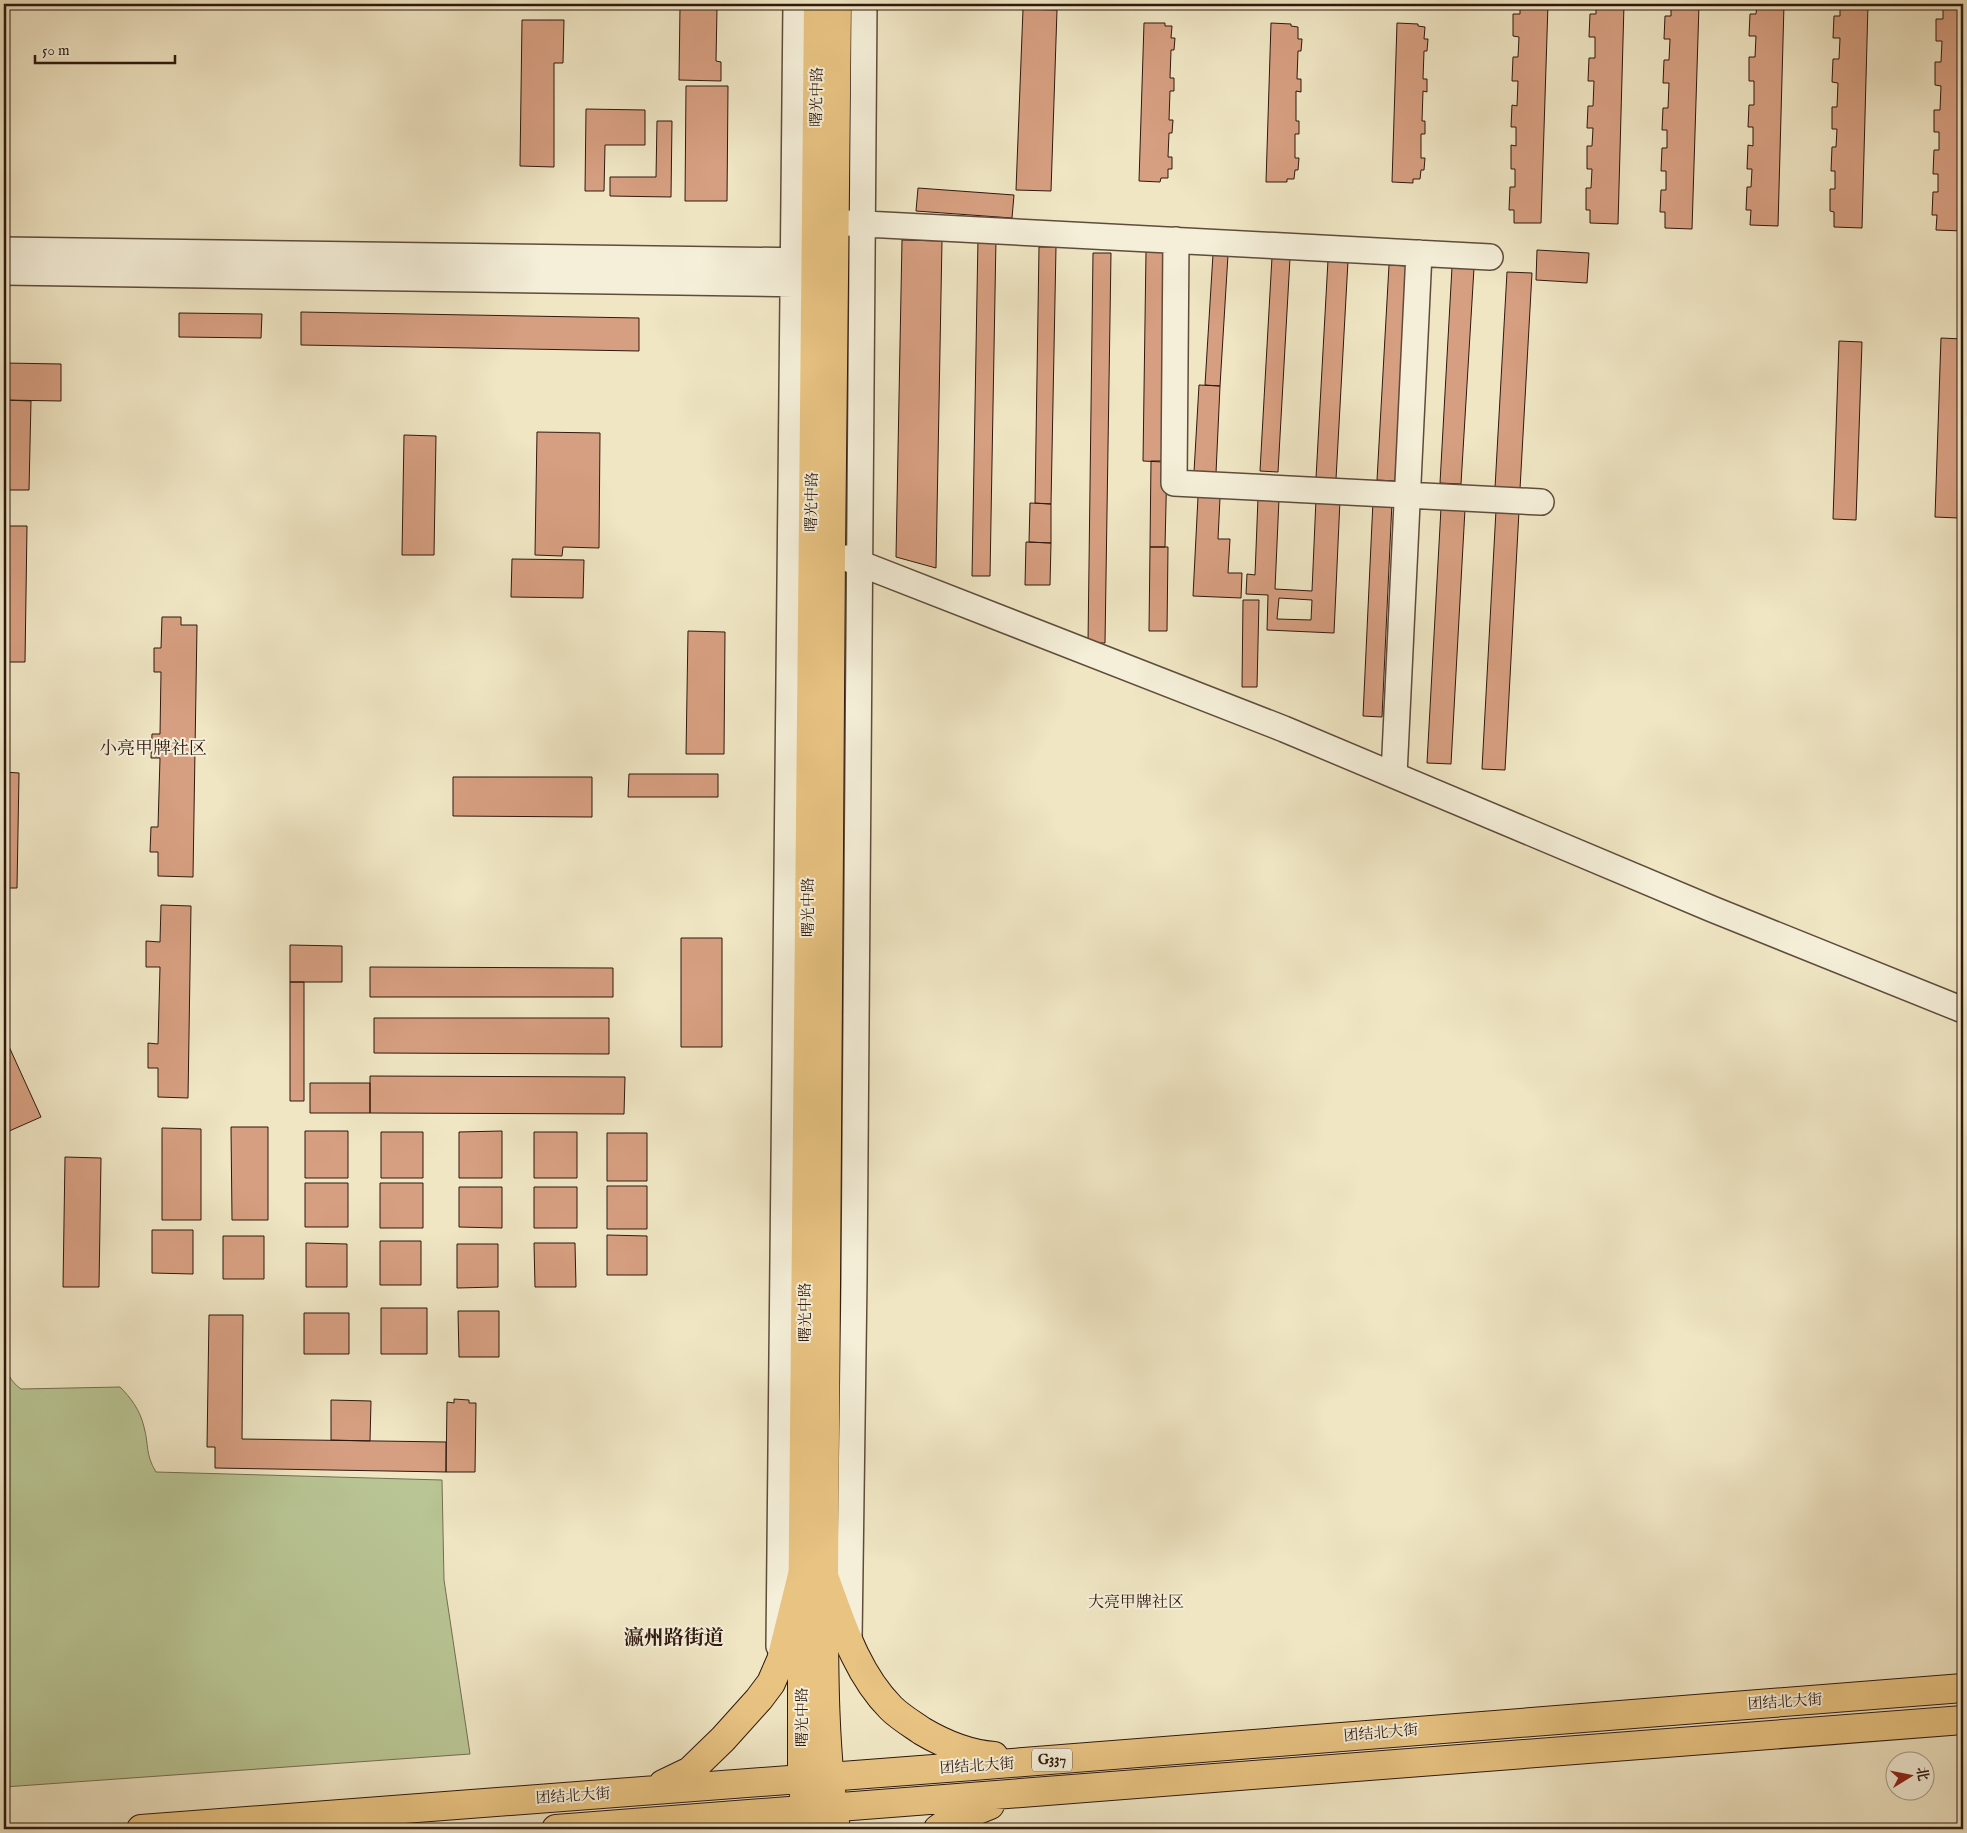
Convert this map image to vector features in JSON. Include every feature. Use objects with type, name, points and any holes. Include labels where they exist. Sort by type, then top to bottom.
[{"type":"main road","name":"曙光中路","points":[[818,4],[814,273],[813,1576],[826,1700],[829,1776],[834,1819]]},
{"type":"main road","name":"曙光中路","points":[[807,1820],[802,1778],[813,1576],[831,553],[814,273],[835,222],[837,4]]},
{"type":"main road","points":[[813,1576],[849,1639],[859,1663],[873,1686],[892,1709],[936,1740],[959,1749],[988,1756],[1043,1761]]},
{"type":"main road","points":[[623,1792],[671,1782],[690,1771],[760,1699],[771,1683],[788,1635],[813,1576]]},
{"type":"main road","name":"团结北大街","points":[[141,1829],[1043,1761],[1963,1688]]},
{"type":"main road","name":"团结北大街","points":[[556,1829],[634,1823],[834,1819],[1044,1792],[1963,1720]]},
{"type":"main road","points":[[938,1829],[948,1822],[985,1806],[1044,1792]]},
{"type":"main road","points":[[634,1823],[668,1829]]},
{"type":"street","points":[[778,1666],[814,273],[796,4]]},
{"type":"street","points":[[849,1639],[864,4]]},
{"type":"street","points":[[835,222],[1490,257]]},
{"type":"street","points":[[1176,240],[1174,483],[1540,502]]},
{"type":"street","points":[[4,250],[814,273]]},
{"type":"street","points":[[1394,775],[1420,253]]},
{"type":"street","points":[[4,272],[814,273]]},
{"type":"street","points":[[831,553],[1284,729],[1712,909],[1963,1010]]},
{"type":"green space","points":[[4,1359],[9,1376],[21,1389],[120,1387],[138,1410],[146,1433],[149,1455],[156,1472],[442,1480],[444,1580],[470,1754],[4,1787]]},
{"type":"building","points":[[1520,4],[1548,4],[1541,223],[1514,223],[1514,210],[1509,210],[1510,187],[1515,187],[1515,169],[1511,169],[1511,145],[1516,146],[1516,127],[1511,127],[1512,105],[1517,106],[1518,81],[1512,81],[1513,57],[1518,57],[1519,37],[1513,36],[1513,14],[1520,14]]},
{"type":"building","points":[[1596,4],[1624,4],[1618,224],[1590,223],[1590,210],[1586,210],[1586,188],[1591,188],[1592,169],[1587,169],[1587,146],[1592,146],[1593,128],[1587,128],[1588,106],[1593,106],[1594,81],[1588,81],[1589,58],[1595,58],[1595,37],[1589,37],[1590,14],[1596,14]]},
{"type":"building","points":[[1671,4],[1699,5],[1692,229],[1665,228],[1665,212],[1660,212],[1661,190],[1666,190],[1666,171],[1661,171],[1662,148],[1667,148],[1667,130],[1662,130],[1663,108],[1668,108],[1669,83],[1663,83],[1664,60],[1669,60],[1670,39],[1664,39],[1665,16],[1671,16]]},
{"type":"building","points":[[1757,4],[1784,4],[1778,226],[1750,225],[1751,210],[1746,210],[1747,187],[1751,187],[1752,169],[1747,169],[1748,145],[1753,146],[1753,127],[1748,127],[1749,105],[1754,105],[1754,81],[1749,81],[1749,57],[1755,57],[1756,36],[1749,36],[1750,14],[1756,14]]},
{"type":"building","points":[[1840,4],[1868,4],[1862,228],[1834,227],[1834,212],[1830,211],[1830,189],[1835,189],[1835,171],[1831,171],[1832,147],[1836,147],[1837,129],[1832,129],[1832,107],[1837,107],[1838,83],[1832,82],[1833,59],[1839,59],[1840,38],[1833,38],[1834,16],[1840,16]]},
{"type":"building","points":[[1943,6],[1963,7],[1963,231],[1936,230],[1937,215],[1932,215],[1933,192],[1938,192],[1938,174],[1933,174],[1934,150],[1939,150],[1939,132],[1934,132],[1934,110],[1940,110],[1941,86],[1935,85],[1935,62],[1941,62],[1942,41],[1936,41],[1936,19],[1943,19]]},
{"type":"building","points":[[680,7],[717,8],[716,61],[721,62],[721,81],[679,80]]},
{"type":"building","points":[[1023,9],[1057,10],[1051,191],[1016,190]]},
{"type":"building","points":[[522,20],[564,20],[563,63],[554,63],[554,167],[520,166]]},
{"type":"building","points":[[1144,23],[1165,23],[1165,26],[1172,26],[1171,38],[1175,38],[1174,50],[1171,50],[1170,78],[1174,78],[1174,91],[1170,91],[1169,120],[1173,120],[1172,133],[1169,133],[1168,157],[1172,157],[1172,169],[1168,169],[1168,178],[1161,178],[1160,182],[1139,181]]},
{"type":"building","points":[[1271,23],[1291,24],[1291,26],[1298,27],[1298,39],[1302,39],[1301,51],[1298,51],[1297,79],[1301,79],[1301,92],[1296,91],[1296,121],[1299,121],[1299,134],[1295,134],[1295,158],[1299,158],[1298,170],[1295,170],[1294,179],[1287,179],[1287,182],[1266,182]]},
{"type":"building","points":[[1397,23],[1418,24],[1418,26],[1425,27],[1424,39],[1428,39],[1427,51],[1424,51],[1423,79],[1427,79],[1427,92],[1423,91],[1422,121],[1425,121],[1425,134],[1421,134],[1421,158],[1425,158],[1424,170],[1421,170],[1420,179],[1413,179],[1413,183],[1392,182]]},
{"type":"building","points":[[686,86],[728,86],[727,201],[685,201]]},
{"type":"building","points":[[586,109],[645,110],[645,145],[605,145],[604,191],[585,191]]},
{"type":"building","points":[[657,121],[672,121],[671,197],[610,196],[610,177],[656,177]]},
{"type":"building","points":[[918,188],[1014,195],[1012,218],[916,211]]},
{"type":"building","points":[[978,238],[996,238],[990,576],[972,576]]},
{"type":"building","points":[[902,240],[942,241],[936,568],[896,557]]},
{"type":"building","points":[[1039,247],[1056,247],[1051,504],[1035,503]]},
{"type":"building","points":[[1537,250],[1589,253],[1587,283],[1536,280]]},
{"type":"building","points":[[1146,251],[1167,251],[1163,462],[1143,461]]},
{"type":"building","points":[[1093,253],[1111,253],[1105,643],[1088,643]]},
{"type":"building","points":[[1213,254],[1228,255],[1220,386],[1205,385]]},
{"type":"building","points":[[1272,257],[1290,258],[1278,472],[1260,471]]},
{"type":"building","points":[[1328,260],[1348,261],[1336,479],[1316,478]]},
{"type":"building","points":[[1389,265],[1407,266],[1395,481],[1377,480]]},
{"type":"building","points":[[1452,267],[1474,268],[1461,484],[1440,483]]},
{"type":"building","points":[[1507,272],[1532,273],[1520,489],[1495,488]]},
{"type":"building","points":[[301,312],[639,318],[639,351],[301,345]]},
{"type":"building","points":[[179,313],[262,314],[261,338],[179,337]]},
{"type":"building","points":[[1941,338],[1963,339],[1958,518],[1935,517]]},
{"type":"building","points":[[1839,341],[1862,342],[1856,520],[1833,519]]},
{"type":"building","points":[[4,363],[61,364],[61,401],[4,400]]},
{"type":"building","points":[[1199,385],[1220,386],[1216,473],[1194,472]]},
{"type":"building","points":[[4,400],[31,401],[29,490],[4,490]]},
{"type":"building","points":[[537,432],[600,433],[599,548],[563,547],[562,556],[535,555]]},
{"type":"building","points":[[404,435],[436,436],[434,555],[402,555]]},
{"type":"building","points":[[1151,461],[1167,461],[1165,547],[1150,547]]},
{"type":"building","points":[[1198,497],[1220,498],[1218,539],[1230,539],[1228,573],[1242,573],[1241,598],[1193,596]]},
{"type":"building","points":[[1258,498],[1279,499],[1275,589],[1312,591],[1316,499],[1340,500],[1334,633],[1267,630],[1268,595],[1246,594],[1247,574],[1255,575]],"holes":[[[1279,598],[1312,600],[1311,620],[1277,619]]]},
{"type":"building","points":[[1373,501],[1392,502],[1382,717],[1363,716]]},
{"type":"building","points":[[1030,503],[1051,504],[1051,543],[1029,542]]},
{"type":"building","points":[[1441,508],[1465,509],[1451,764],[1427,763]]},
{"type":"building","points":[[1496,510],[1519,511],[1505,770],[1482,769]]},
{"type":"building","points":[[4,526],[27,526],[25,662],[4,662]]},
{"type":"building","points":[[1026,542],[1051,543],[1050,585],[1025,585]]},
{"type":"building","points":[[1150,547],[1168,547],[1167,631],[1149,631]]},
{"type":"building","points":[[512,559],[584,560],[583,598],[511,597]]},
{"type":"building","points":[[1243,600],[1259,600],[1257,687],[1242,687]]},
{"type":"building","points":[[162,617],[181,617],[181,625],[197,625],[193,877],[158,876],[158,852],[150,852],[151,827],[158,827],[160,758],[151,758],[152,734],[160,734],[161,672],[154,672],[154,648],[161,648]]},
{"type":"building","points":[[688,631],[725,632],[724,754],[686,754]]},
{"type":"building","points":[[4,772],[19,773],[17,888],[4,888]]},
{"type":"building","points":[[629,774],[718,774],[718,797],[628,797]]},
{"type":"building","points":[[453,777],[592,777],[592,817],[453,816]]},
{"type":"building","points":[[161,905],[191,906],[188,1098],[158,1097],[158,1068],[148,1068],[148,1043],[158,1044],[160,967],[146,967],[146,941],[160,942]]},
{"type":"building","points":[[681,938],[722,938],[722,1047],[681,1047]]},
{"type":"building","points":[[290,945],[342,946],[342,982],[290,982]]},
{"type":"building","points":[[4,952],[8,952],[6,1040],[41,1117],[7,1132],[4,1126]]},
{"type":"building","points":[[370,967],[613,968],[613,997],[370,997]]},
{"type":"building","points":[[290,982],[304,982],[304,1101],[290,1101]]},
{"type":"building","points":[[374,1018],[609,1018],[609,1054],[374,1053]]},
{"type":"building","points":[[370,1076],[625,1077],[624,1114],[370,1113]]},
{"type":"building","points":[[310,1083],[370,1083],[370,1113],[310,1113]]},
{"type":"building","points":[[231,1127],[268,1127],[268,1220],[232,1220]]},
{"type":"building","points":[[162,1128],[201,1129],[201,1220],[162,1220]]},
{"type":"building","points":[[305,1131],[348,1131],[348,1178],[305,1178]]},
{"type":"building","points":[[502,1131],[502,1178],[459,1178],[459,1132]]},
{"type":"building","points":[[381,1132],[423,1132],[423,1178],[381,1178]]},
{"type":"building","points":[[534,1132],[577,1132],[577,1178],[534,1178]]},
{"type":"building","points":[[607,1133],[647,1133],[647,1181],[607,1181]]},
{"type":"building","points":[[65,1157],[101,1158],[99,1287],[63,1287]]},
{"type":"building","points":[[305,1183],[348,1183],[348,1227],[305,1227]]},
{"type":"building","points":[[380,1183],[423,1183],[423,1228],[380,1228]]},
{"type":"building","points":[[607,1186],[647,1186],[647,1229],[607,1229]]},
{"type":"building","points":[[459,1187],[502,1187],[502,1228],[459,1227]]},
{"type":"building","points":[[534,1187],[577,1187],[577,1228],[534,1228]]},
{"type":"building","points":[[152,1230],[193,1230],[193,1274],[152,1273]]},
{"type":"building","points":[[607,1235],[647,1236],[647,1275],[607,1275]]},
{"type":"building","points":[[223,1236],[264,1236],[264,1279],[223,1279]]},
{"type":"building","points":[[380,1241],[421,1241],[421,1285],[380,1285]]},
{"type":"building","points":[[306,1243],[347,1244],[347,1287],[306,1287]]},
{"type":"building","points":[[534,1243],[575,1243],[576,1287],[535,1287]]},
{"type":"building","points":[[457,1244],[498,1244],[498,1287],[457,1288]]},
{"type":"building","points":[[381,1308],[427,1308],[427,1354],[381,1354]]},
{"type":"building","points":[[458,1311],[499,1311],[499,1357],[459,1357]]},
{"type":"building","points":[[304,1313],[349,1313],[349,1354],[304,1354]]},
{"type":"building","points":[[209,1315],[243,1315],[242,1439],[446,1442],[446,1472],[215,1468],[215,1447],[207,1447]]},
{"type":"building","points":[[454,1399],[469,1400],[469,1403],[476,1403],[475,1472],[446,1472],[447,1402],[454,1403]]},
{"type":"building","points":[[331,1400],[371,1401],[370,1441],[331,1440]]},
{"type":"district","name":"小亮甲牌社区","points":[[153,749]]},
{"type":"district","name":"大亮甲牌社区","points":[[1136,1603]]},
{"type":"district","name":"瀛州路街道","points":[[674,1638]]}]
